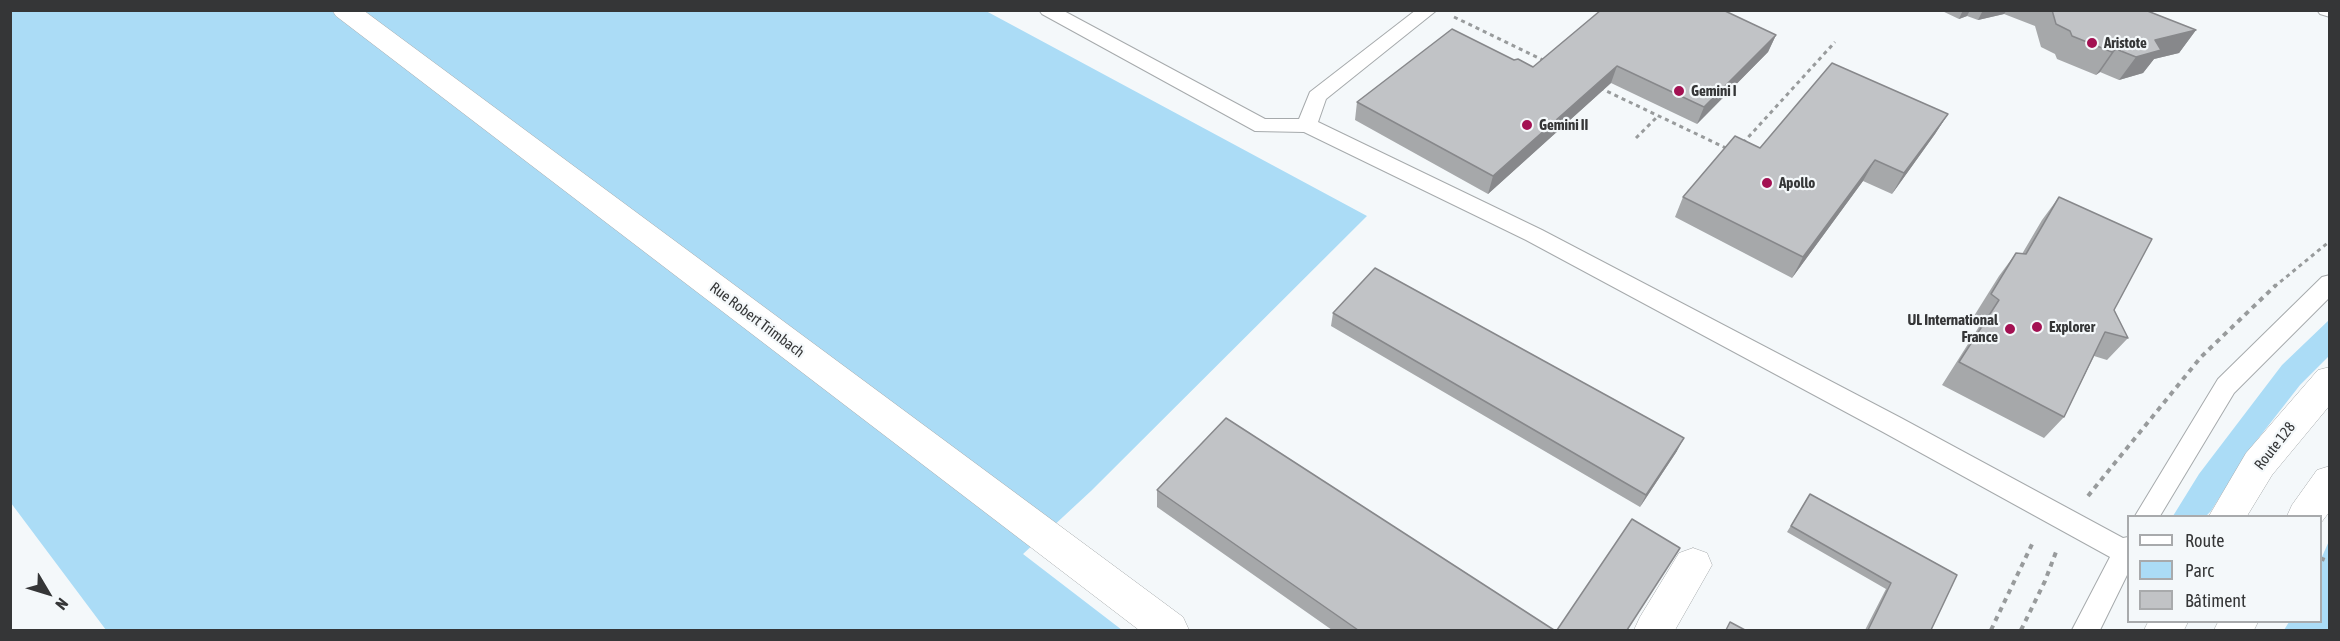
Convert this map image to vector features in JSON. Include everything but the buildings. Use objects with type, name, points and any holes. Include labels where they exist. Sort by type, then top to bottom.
[{"type":"street","name":"Rue Robert Trimbach","points":[[345,10],[1169,630]]},
{"type":"street","name":"Route 128","points":[[2228,515],[2259,464],[2330,380]]},
{"type":"street","points":[[2306,515],[2330,481]]},
{"type":"street","points":[[1654,630],[1693,566]]},
{"type":"lane","points":[[1048,10],[1073,15],[1262,126],[1307,124],[1534,235],[1892,425],[2069,524],[2127,552]]},
{"type":"lane","points":[[1307,124],[1317,96],[1428,10]]},
{"type":"lane","points":[[2148,515],[2226,386],[2330,283]]},
{"type":"lane","points":[[2086,630],[2127,554]]},
{"type":"path","points":[[1450,16],[1546,62],[1538,68]]},
{"type":"path","points":[[1742,144],[1835,42]]},
{"type":"path","points":[[1597,86],[1735,152]]},
{"type":"path","points":[[1636,138],[1659,116]]},
{"type":"path","points":[[2021,630],[2069,524],[2083,503],[2201,357],[2291,271],[2330,241]]},
{"type":"path","points":[[1991,630],[2034,539]]},
{"type":"green space","points":[[11,11],[986,11],[1367,216],[1091,491],[1023,554],[1122,630],[106,630],[11,503]]},
{"type":"green space","points":[[2329,320],[2329,356],[2300,385],[2250,449],[2211,511],[2207,515],[2174,515],[2199,474],[2282,365]]},
{"type":"green space","points":[[2329,541],[2329,630],[2284,630],[2288,623],[2322,623],[2322,557]]},
{"type":"place","name":"Aristote","points":[[2092,43]]},
{"type":"place","name":"Gemini I","points":[[1679,91]]},
{"type":"place","name":"Gemini II","points":[[1527,125]]},
{"type":"place","name":"Apollo","points":[[1767,183]]},
{"type":"place","name":"Explorer","points":[[2037,327]]},
{"type":"place","name":"UL International France","points":[[2010,329]]}]
